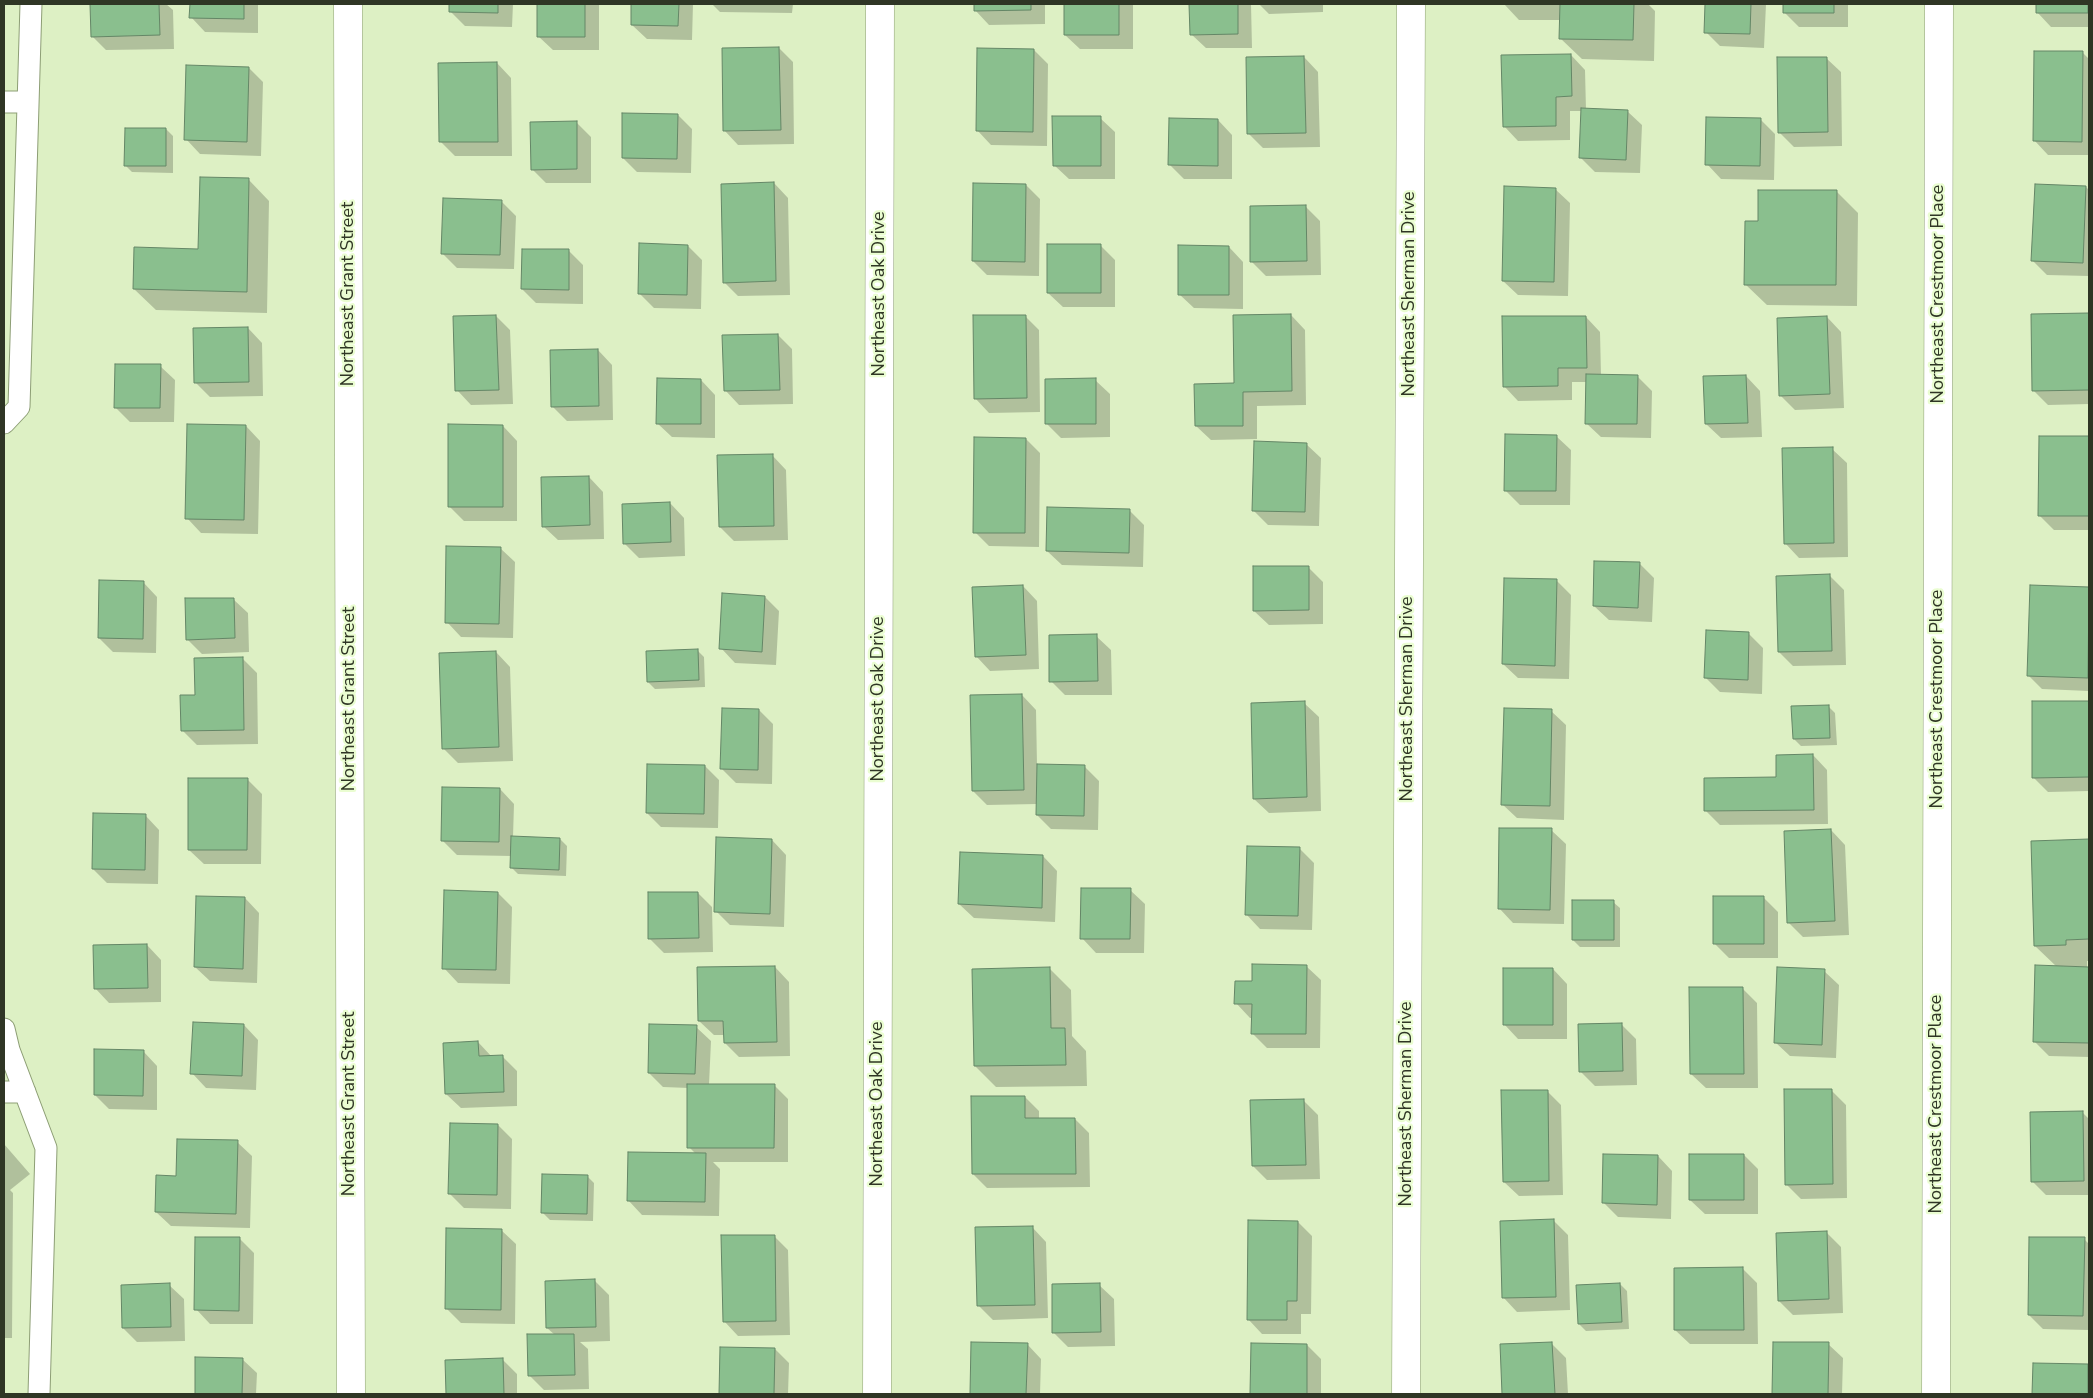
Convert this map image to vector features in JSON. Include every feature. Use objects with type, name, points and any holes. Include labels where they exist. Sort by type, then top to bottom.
[{"type":"street","name":"Northeast Grant Street","points":[[348,4],[351,1394]]},
{"type":"street","name":"Northeast Oak Drive","points":[[877,1394],[880,4]]},
{"type":"street","name":"Northeast Sherman Drive","points":[[1406,1394],[1411,4]]},
{"type":"street","name":"Northeast Crestmoor Place","points":[[1936,1394],[1939,4]]},
{"type":"lane","points":[[4,423],[18,407],[31,4]]},
{"type":"lane","points":[[4,102],[28,102]]},
{"type":"lane","points":[[4,1028],[9,1050],[46,1148],[39,1394]]},
{"type":"lane","points":[[4,1092],[25,1092]]},
{"type":"building","points":[[90,4],[159,4],[160,35],[91,37]]},
{"type":"building","points":[[190,4],[244,4],[244,19],[189,18]]},
{"type":"building","points":[[449,4],[498,4],[498,13],[449,12]]},
{"type":"building","points":[[537,4],[585,4],[585,37],[537,37]]},
{"type":"building","points":[[631,4],[679,4],[678,26],[631,25]]},
{"type":"building","points":[[974,4],[1031,4],[1031,10],[974,11]]},
{"type":"building","points":[[1064,4],[1119,4],[1119,35],[1064,35]]},
{"type":"building","points":[[1189,4],[1238,4],[1238,34],[1190,35]]},
{"type":"building","points":[[1560,4],[1634,4],[1633,40],[1559,39]]},
{"type":"building","points":[[1705,4],[1751,4],[1750,34],[1704,33]]},
{"type":"building","points":[[1783,4],[1834,4],[1834,13],[1783,13]]},
{"type":"building","points":[[2036,4],[2088,4],[2088,13],[2036,13]]},
{"type":"building","points":[[779,47],[781,130],[723,131],[722,48]]},
{"type":"building","points":[[977,48],[1034,49],[1033,132],[976,131]]},
{"type":"building","points":[[2034,51],[2083,51],[2082,142],[2033,141]]},
{"type":"building","points":[[1571,54],[1572,96],[1556,97],[1556,126],[1503,127],[1501,55]]},
{"type":"building","points":[[1304,56],[1306,133],[1247,134],[1246,57]]},
{"type":"building","points":[[1777,57],[1827,57],[1828,132],[1778,133]]},
{"type":"building","points":[[497,62],[498,142],[439,142],[438,63]]},
{"type":"building","points":[[186,65],[249,67],[247,142],[184,140]]},
{"type":"building","points":[[1581,108],[1628,110],[1626,160],[1579,158]]},
{"type":"building","points":[[622,113],[678,114],[677,159],[622,158]]},
{"type":"building","points":[[1052,116],[1101,116],[1101,166],[1053,166]]},
{"type":"building","points":[[1706,117],[1761,118],[1760,166],[1705,165]]},
{"type":"building","points":[[1169,118],[1218,119],[1218,166],[1168,165]]},
{"type":"building","points":[[577,121],[577,169],[531,170],[530,122]]},
{"type":"building","points":[[125,128],[166,128],[166,166],[124,166]]},
{"type":"building","points":[[200,177],[249,178],[247,292],[133,289],[134,247],[198,249]]},
{"type":"building","points":[[774,182],[776,281],[723,283],[721,184]]},
{"type":"building","points":[[973,183],[1026,184],[1025,262],[972,261]]},
{"type":"building","points":[[2035,184],[2086,186],[2083,263],[2031,261]]},
{"type":"building","points":[[1504,186],[1556,188],[1554,282],[1502,281]]},
{"type":"building","points":[[1758,190],[1837,190],[1836,285],[1744,285],[1745,221],[1758,221]]},
{"type":"building","points":[[443,198],[502,200],[500,255],[441,254]]},
{"type":"building","points":[[1306,205],[1307,261],[1250,262],[1250,206]]},
{"type":"building","points":[[639,243],[688,245],[687,295],[638,294]]},
{"type":"building","points":[[1047,244],[1101,244],[1101,293],[1047,293]]},
{"type":"building","points":[[1178,245],[1229,246],[1229,295],[1178,295]]},
{"type":"building","points":[[522,249],[569,249],[569,290],[521,289]]},
{"type":"building","points":[[2089,313],[2089,390],[2032,391],[2031,314]]},
{"type":"building","points":[[1291,314],[1292,391],[1243,392],[1243,426],[1195,426],[1194,384],[1234,383],[1233,315]]},
{"type":"building","points":[[496,315],[499,390],[455,391],[453,316]]},
{"type":"building","points":[[973,315],[1026,315],[1027,398],[974,399]]},
{"type":"building","points":[[1502,316],[1586,316],[1587,368],[1558,368],[1558,386],[1503,387]]},
{"type":"building","points":[[1827,316],[1830,394],[1779,396],[1777,318]]},
{"type":"building","points":[[248,327],[249,382],[194,383],[193,328]]},
{"type":"building","points":[[778,334],[780,390],[724,391],[722,335]]},
{"type":"building","points":[[598,349],[599,406],[551,407],[550,350]]},
{"type":"building","points":[[115,364],[161,364],[160,408],[114,408]]},
{"type":"building","points":[[1586,374],[1638,375],[1637,424],[1585,424]]},
{"type":"building","points":[[1746,375],[1748,423],[1705,424],[1703,376]]},
{"type":"building","points":[[657,378],[701,379],[701,424],[656,424]]},
{"type":"building","points":[[1096,378],[1096,424],[1045,424],[1045,379]]},
{"type":"building","points":[[187,424],[246,425],[244,520],[185,519]]},
{"type":"building","points":[[448,424],[503,425],[503,507],[448,507]]},
{"type":"building","points":[[1505,434],[1557,435],[1556,491],[1504,491]]},
{"type":"building","points":[[2039,436],[2089,436],[2089,516],[2038,516]]},
{"type":"building","points":[[974,437],[1026,438],[1025,533],[973,533]]},
{"type":"building","points":[[1254,441],[1307,443],[1305,512],[1252,511]]},
{"type":"building","points":[[1833,447],[1834,543],[1784,544],[1782,448]]},
{"type":"building","points":[[773,454],[774,526],[719,527],[717,455]]},
{"type":"building","points":[[589,476],[590,525],[542,527],[541,477]]},
{"type":"building","points":[[670,502],[671,542],[623,544],[622,504]]},
{"type":"building","points":[[1047,507],[1130,509],[1129,553],[1046,551]]},
{"type":"building","points":[[446,546],[501,547],[499,624],[445,623]]},
{"type":"building","points":[[1594,561],[1640,562],[1638,608],[1593,606]]},
{"type":"building","points":[[1253,566],[1309,566],[1309,610],[1253,611]]},
{"type":"building","points":[[1830,574],[1832,651],[1778,652],[1776,576]]},
{"type":"building","points":[[1504,578],[1557,579],[1555,666],[1502,664]]},
{"type":"building","points":[[99,580],[144,581],[143,639],[98,638]]},
{"type":"building","points":[[1023,585],[1026,655],[975,657],[972,587]]},
{"type":"building","points":[[2030,585],[2089,587],[2088,678],[2027,676]]},
{"type":"building","points":[[722,593],[765,596],[762,652],[719,649]]},
{"type":"building","points":[[185,598],[234,598],[235,638],[186,640]]},
{"type":"building","points":[[1706,630],[1749,632],[1748,680],[1704,678]]},
{"type":"building","points":[[1097,634],[1098,681],[1049,682],[1049,635]]},
{"type":"building","points":[[698,649],[699,680],[647,682],[646,651]]},
{"type":"building","points":[[496,651],[499,747],[442,749],[439,653]]},
{"type":"building","points":[[243,657],[244,730],[181,731],[180,695],[195,695],[194,658]]},
{"type":"building","points":[[1022,694],[1024,790],[972,791],[970,695]]},
{"type":"building","points":[[1305,701],[1307,797],[1253,799],[1251,703]]},
{"type":"building","points":[[2032,701],[2089,701],[2089,777],[2032,778]]},
{"type":"building","points":[[1829,705],[1830,738],[1793,739],[1791,706]]},
{"type":"building","points":[[722,708],[759,709],[758,770],[720,769]]},
{"type":"building","points":[[1504,708],[1552,709],[1550,806],[1501,805]]},
{"type":"building","points":[[1813,754],[1814,810],[1704,811],[1704,778],[1776,777],[1776,755]]},
{"type":"building","points":[[647,764],[705,765],[704,814],[646,813]]},
{"type":"building","points":[[1037,764],[1085,765],[1084,816],[1036,815]]},
{"type":"building","points":[[188,778],[248,778],[247,850],[188,850]]},
{"type":"building","points":[[442,787],[500,788],[499,842],[441,841]]},
{"type":"building","points":[[93,813],[146,814],[145,870],[92,869]]},
{"type":"building","points":[[1499,828],[1552,828],[1550,910],[1498,909]]},
{"type":"building","points":[[1831,829],[1835,921],[1787,923],[1784,831]]},
{"type":"building","points":[[511,836],[560,838],[559,870],[510,868]]},
{"type":"building","points":[[716,837],[772,839],[770,914],[714,912]]},
{"type":"building","points":[[2089,839],[2089,939],[2066,940],[2066,945],[2034,946],[2031,841]]},
{"type":"building","points":[[1247,846],[1300,847],[1298,916],[1245,915]]},
{"type":"building","points":[[960,852],[1043,855],[1042,908],[958,904]]},
{"type":"building","points":[[1081,888],[1131,888],[1130,939],[1080,939]]},
{"type":"building","points":[[444,890],[498,892],[496,970],[442,969]]},
{"type":"building","points":[[648,892],[698,892],[699,938],[648,939]]},
{"type":"building","points":[[196,896],[245,897],[243,969],[194,967]]},
{"type":"building","points":[[1713,896],[1764,896],[1764,944],[1713,944]]},
{"type":"building","points":[[1572,900],[1614,900],[1614,940],[1572,940]]},
{"type":"building","points":[[147,944],[148,988],[94,989],[93,945]]},
{"type":"building","points":[[1252,964],[1307,965],[1306,1034],[1251,1034],[1252,1004],[1234,1004],[1235,981],[1252,981]]},
{"type":"building","points":[[2035,965],[2089,967],[2089,1043],[2033,1042]]},
{"type":"building","points":[[775,966],[777,1042],[724,1043],[723,1021],[698,1021],[697,967]]},
{"type":"building","points":[[1050,967],[1051,1028],[1065,1028],[1066,1065],[974,1066],[972,969]]},
{"type":"building","points":[[1777,967],[1825,969],[1822,1045],[1774,1043]]},
{"type":"building","points":[[1503,968],[1553,968],[1553,1025],[1503,1025]]},
{"type":"building","points":[[1689,987],[1743,987],[1744,1074],[1690,1074]]},
{"type":"building","points":[[193,1022],[244,1024],[242,1076],[190,1074]]},
{"type":"building","points":[[1622,1023],[1623,1071],[1579,1072],[1578,1024]]},
{"type":"building","points":[[649,1024],[697,1025],[695,1074],[648,1073]]},
{"type":"building","points":[[478,1041],[479,1056],[503,1055],[504,1092],[445,1094],[443,1043]]},
{"type":"building","points":[[94,1049],[144,1050],[143,1096],[94,1095]]},
{"type":"building","points":[[687,1084],[775,1084],[774,1148],[687,1148]]},
{"type":"building","points":[[1784,1089],[1832,1089],[1833,1184],[1785,1185]]},
{"type":"building","points":[[1501,1090],[1548,1090],[1549,1181],[1503,1182]]},
{"type":"building","points":[[971,1096],[1025,1096],[1025,1118],[1075,1118],[1076,1174],[972,1174]]},
{"type":"building","points":[[1304,1099],[1306,1165],[1252,1166],[1250,1100]]},
{"type":"building","points":[[2083,1111],[2084,1181],[2031,1182],[2030,1112]]},
{"type":"building","points":[[450,1123],[498,1124],[497,1195],[448,1194]]},
{"type":"building","points":[[177,1139],[238,1140],[236,1214],[155,1212],[156,1175],[176,1176]]},
{"type":"building","points":[[628,1152],[706,1153],[705,1202],[627,1201]]},
{"type":"building","points":[[1603,1154],[1658,1155],[1657,1205],[1602,1203]]},
{"type":"building","points":[[1689,1154],[1744,1154],[1744,1200],[1689,1200]]},
{"type":"building","points":[[542,1174],[588,1175],[587,1214],[541,1213]]},
{"type":"building","points":[[1554,1219],[1556,1297],[1502,1298],[1500,1221]]},
{"type":"building","points":[[1248,1220],[1298,1221],[1297,1301],[1287,1301],[1287,1320],[1247,1320]]},
{"type":"building","points":[[1033,1226],[1035,1305],[977,1306],[975,1227]]},
{"type":"building","points":[[446,1228],[502,1229],[501,1310],[445,1309]]},
{"type":"building","points":[[1827,1231],[1829,1299],[1778,1301],[1776,1233]]},
{"type":"building","points":[[721,1235],[775,1235],[776,1321],[723,1322]]},
{"type":"building","points":[[195,1237],[240,1237],[239,1311],[194,1310]]},
{"type":"building","points":[[2029,1237],[2085,1237],[2083,1316],[2028,1315]]},
{"type":"building","points":[[1743,1267],[1744,1330],[1674,1330],[1674,1268]]},
{"type":"building","points":[[595,1279],[596,1327],[546,1328],[545,1281]]},
{"type":"building","points":[[170,1283],[171,1327],[122,1328],[121,1285]]},
{"type":"building","points":[[1100,1283],[1101,1332],[1052,1333],[1052,1284]]},
{"type":"building","points":[[1620,1283],[1622,1322],[1578,1324],[1576,1285]]},
{"type":"building","points":[[527,1334],[574,1334],[575,1375],[528,1376]]},
{"type":"building","points":[[971,1342],[1028,1343],[1026,1394],[970,1394]]},
{"type":"building","points":[[1552,1342],[1555,1394],[1502,1394],[1500,1344]]},
{"type":"building","points":[[1773,1342],[1829,1342],[1828,1394],[1772,1394]]},
{"type":"building","points":[[1251,1343],[1307,1344],[1307,1394],[1250,1394]]},
{"type":"building","points":[[720,1347],[775,1348],[774,1394],[719,1394]]},
{"type":"building","points":[[195,1357],[243,1358],[242,1394],[195,1394]]},
{"type":"building","points":[[503,1358],[504,1394],[446,1394],[445,1360]]},
{"type":"building","points":[[2033,1363],[2088,1364],[2088,1394],[2032,1394]]}]
